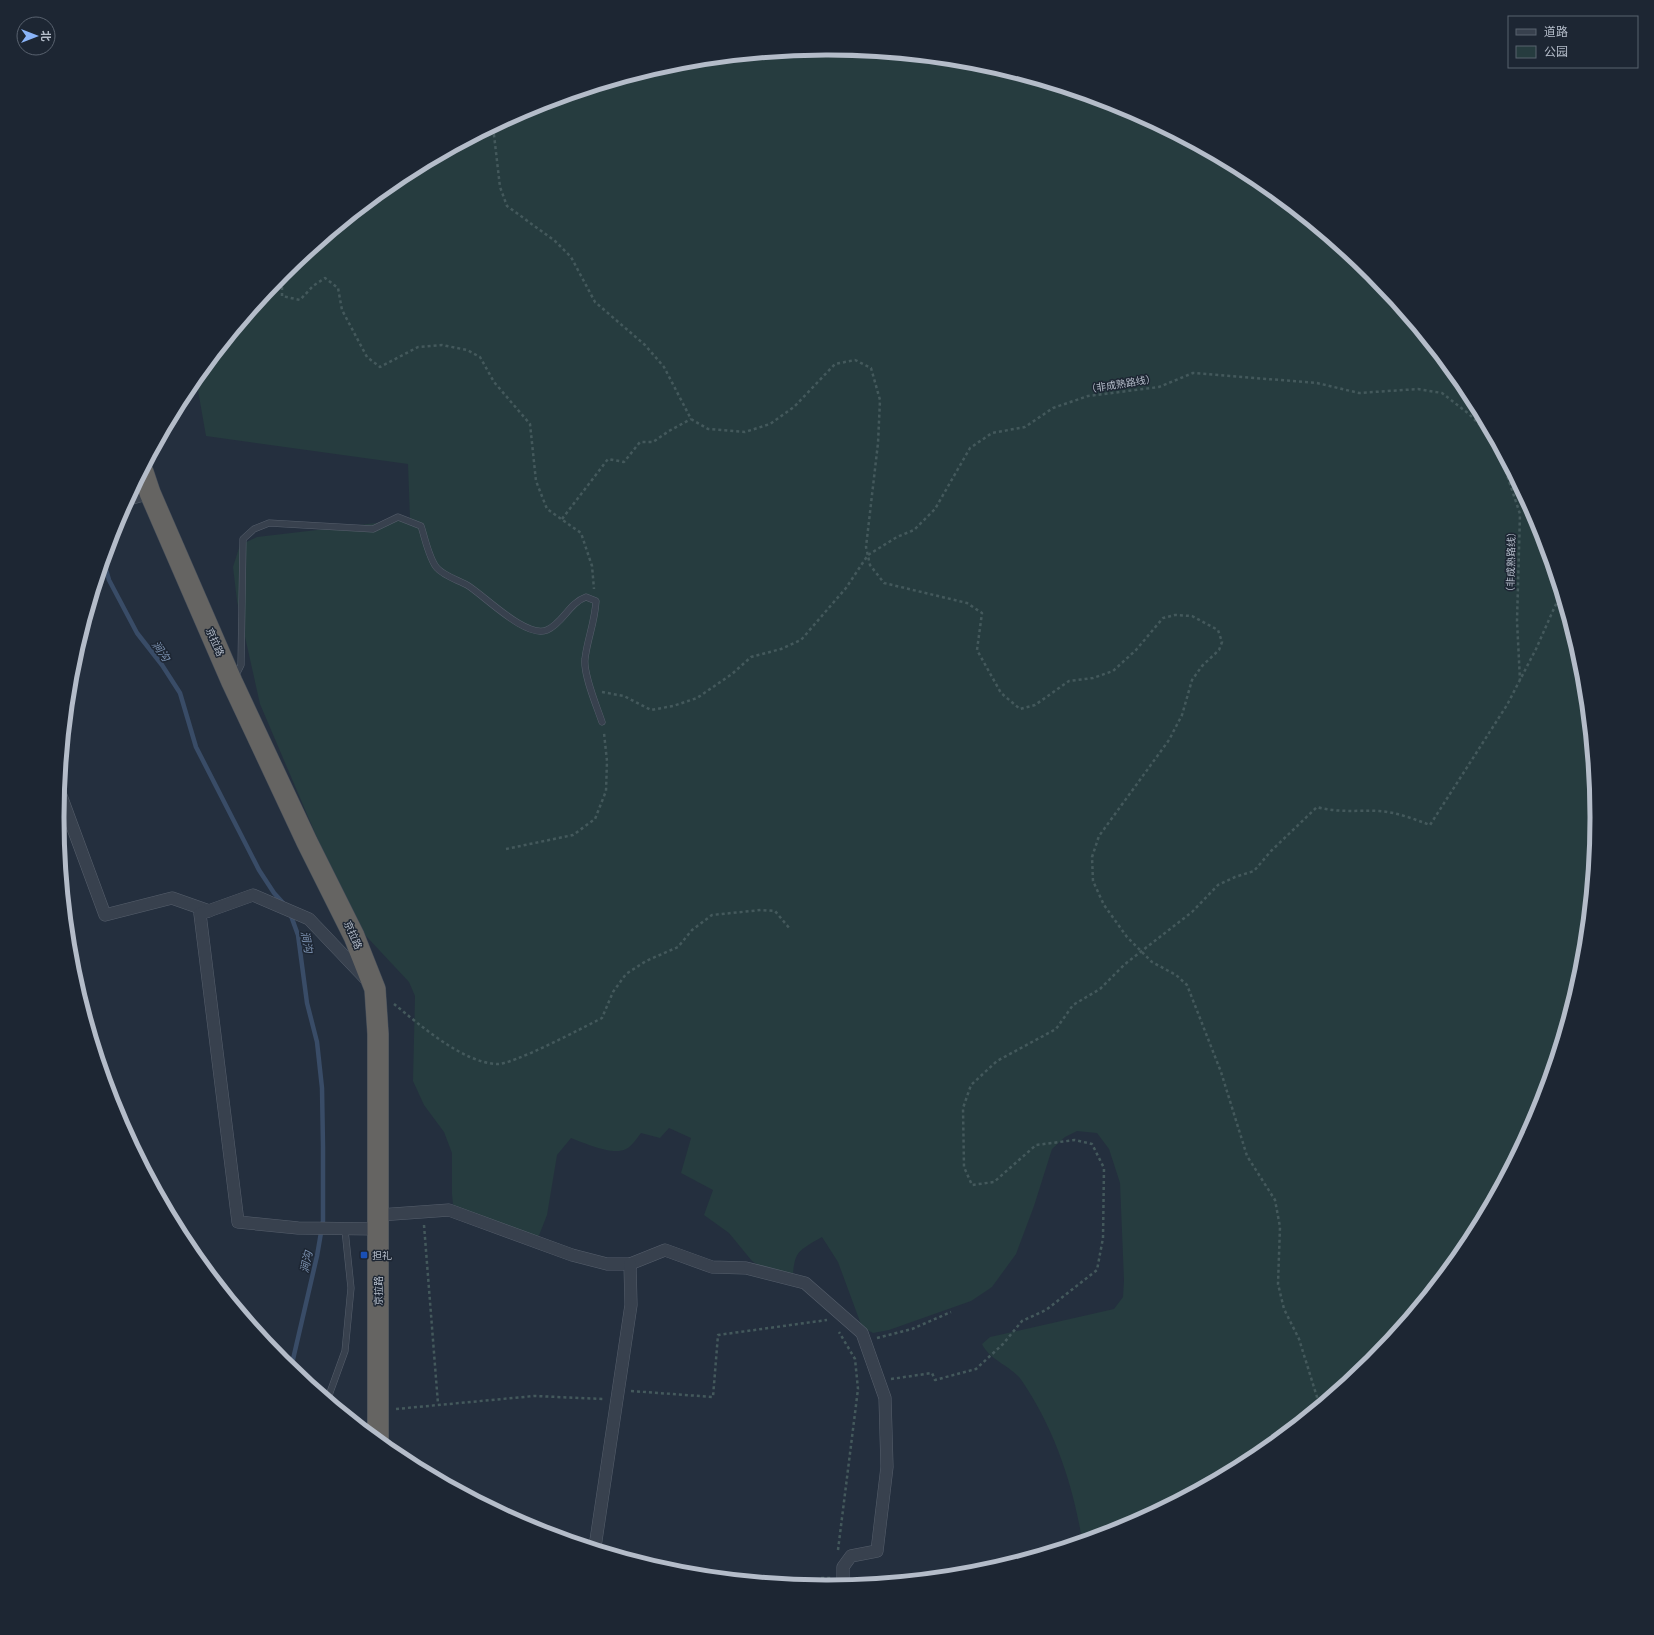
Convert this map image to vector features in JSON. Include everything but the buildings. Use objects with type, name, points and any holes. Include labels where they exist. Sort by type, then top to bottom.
[{"type":"highway","name":"京拉路","points":[[145,477],[150,493],[232,682],[307,842],[354,936],[375,989],[378,1034],[378,1433]]},
{"type":"street","points":[[136,497],[150,493]]},
{"type":"street","points":[[65,805],[105,915],[172,898],[209,911]]},
{"type":"street","points":[[375,989],[309,919],[253,895],[200,914],[238,1222],[298,1228],[345,1230],[422,1213],[449,1210],[572,1255],[607,1264],[630,1264],[665,1250],[712,1267],[746,1268],[805,1283],[862,1333],[885,1398],[887,1467],[877,1551],[851,1556],[845,1576]]},
{"type":"street","points":[[595,1544],[631,1305],[630,1264]]},
{"type":"lane","points":[[232,682],[241,665],[243,539],[254,529],[269,523],[373,529],[398,517],[421,526],[438,569],[468,585],[517,622],[534,630],[546,630],[556,623],[578,600],[586,597],[596,601],[584,660],[591,690],[602,722]]},
{"type":"lane","points":[[329,1395],[345,1351],[351,1288],[345,1230]]},
{"type":"path","points":[[493,133],[500,187],[507,206],[555,241],[571,257],[595,302],[646,345],[664,367],[691,419],[708,429],[745,432],[770,424],[794,407],[835,364],[855,360],[871,368],[880,400],[878,443],[866,547],[870,565],[884,583],[968,603],[982,613],[978,650],[1002,693],[1020,709],[1035,705],[1069,681],[1093,678],[1113,671],[1136,650],[1163,618],[1175,615],[1192,616],[1218,630],[1222,642],[1219,650],[1202,666],[1192,680],[1182,715],[1169,740],[1099,836],[1092,857],[1093,881],[1104,905],[1127,937],[1152,962],[1176,975],[1188,985],[1222,1072],[1247,1156],[1276,1200],[1280,1227],[1278,1284],[1284,1308],[1299,1339],[1317,1397],[1317,1401]]},
{"type":"path","points":[[282,285],[282,296],[300,300],[313,286],[324,278],[338,288],[342,310],[359,342],[368,357],[380,367],[418,347],[442,345],[467,350],[480,358],[494,382],[530,424],[536,481],[547,509],[581,533],[592,566],[596,601]]},
{"type":"path","name":"（非成熟路线）","points":[[868,555],[897,537],[914,530],[935,509],[970,448],[992,433],[1025,427],[1053,408],[1088,396],[1159,387],[1193,373],[1317,383],[1358,393],[1418,389],[1442,393],[1469,414],[1480,426]]},
{"type":"path","points":[[562,519],[608,459],[624,462],[640,442],[653,442],[691,419]]},
{"type":"path","name":"（非成熟路线）","points":[[1505,469],[1520,514],[1517,621],[1520,680]]},
{"type":"path","points":[[591,690],[624,696],[651,710],[673,706],[697,698],[732,674],[751,657],[781,649],[801,640],[846,588],[868,555]]},
{"type":"path","points":[[879,1381],[932,1373],[935,1380],[976,1369],[1003,1344],[1022,1321],[1046,1310],[1097,1270],[1103,1238],[1104,1168],[1092,1144],[1076,1140],[1036,1145],[994,1182],[972,1185],[964,1167],[963,1108],[971,1085],[997,1061],[1056,1029],[1073,1005],[1100,989],[1125,964],[1192,912],[1218,886],[1235,877],[1254,871],[1271,851],[1317,807],[1333,812],[1380,811],[1404,816],[1430,825],[1507,705],[1558,600]]},
{"type":"path","points":[[506,849],[573,835],[595,819],[606,791],[607,761],[602,722]]},
{"type":"path","points":[[375,989],[436,1036],[476,1060],[497,1065],[528,1054],[602,1018],[613,992],[626,974],[646,961],[678,947],[692,930],[712,915],[761,910],[775,911],[790,929]]},
{"type":"path","points":[[422,1213],[438,1404]]},
{"type":"path","points":[[865,1341],[912,1329],[951,1312]]},
{"type":"path","points":[[377,1411],[534,1396],[617,1395],[713,1398],[718,1335],[832,1319]]},
{"type":"path","points":[[817,1580],[845,1576],[837,1560],[858,1389],[855,1359],[836,1326]]},
{"type":"green space","points":[[827,55],[877,57],[927,62],[976,70],[1024,81],[1072,95],[1119,113],[1208,157],[1251,184],[1330,244],[1366,278],[1432,353],[1461,394],[1487,436],[1511,480],[1549,572],[1564,620],[1575,669],[1583,718],[1588,768],[1590,818],[1588,867],[1583,917],[1575,966],[1564,1015],[1549,1063],[1511,1155],[1487,1199],[1461,1241],[1432,1282],[1366,1357],[1330,1391],[1251,1451],[1208,1478],[1119,1522],[1081,1536],[1073,1498],[1061,1457],[1044,1418],[1018,1376],[990,1355],[982,1344],[990,1337],[1114,1309],[1123,1297],[1124,1280],[1120,1183],[1109,1149],[1097,1133],[1077,1131],[1065,1137],[1052,1149],[1034,1206],[1016,1254],[992,1287],[971,1301],[889,1330],[873,1333],[862,1327],[838,1262],[822,1237],[801,1250],[798,1254],[795,1259],[792,1284],[775,1277],[752,1261],[729,1233],[704,1215],[713,1190],[681,1173],[691,1138],[669,1128],[660,1138],[641,1133],[630,1146],[620,1151],[598,1148],[571,1138],[557,1155],[547,1215],[538,1238],[464,1216],[453,1204],[452,1153],[444,1132],[424,1105],[413,1081],[415,996],[409,982],[366,936],[344,901],[260,704],[237,601],[233,567],[240,545],[257,537],[410,519],[408,464],[206,436],[198,388],[222,353],[254,315],[288,278],[324,244],[403,184],[446,157],[535,113],[582,95],[630,81],[678,70],[727,62],[777,57]]},
{"type":"waterway","name":"涧沟","points":[[106,570],[109,580],[137,633],[162,665],[180,693],[196,747],[259,870],[274,893],[284,904]]},
{"type":"waterway","name":"涧沟","points":[[290,913],[298,935],[307,1003],[317,1042],[322,1088],[323,1147],[323,1221],[317,1256],[293,1361]]},
{"type":"place","name":"担礼","points":[[364,1255]]}]
